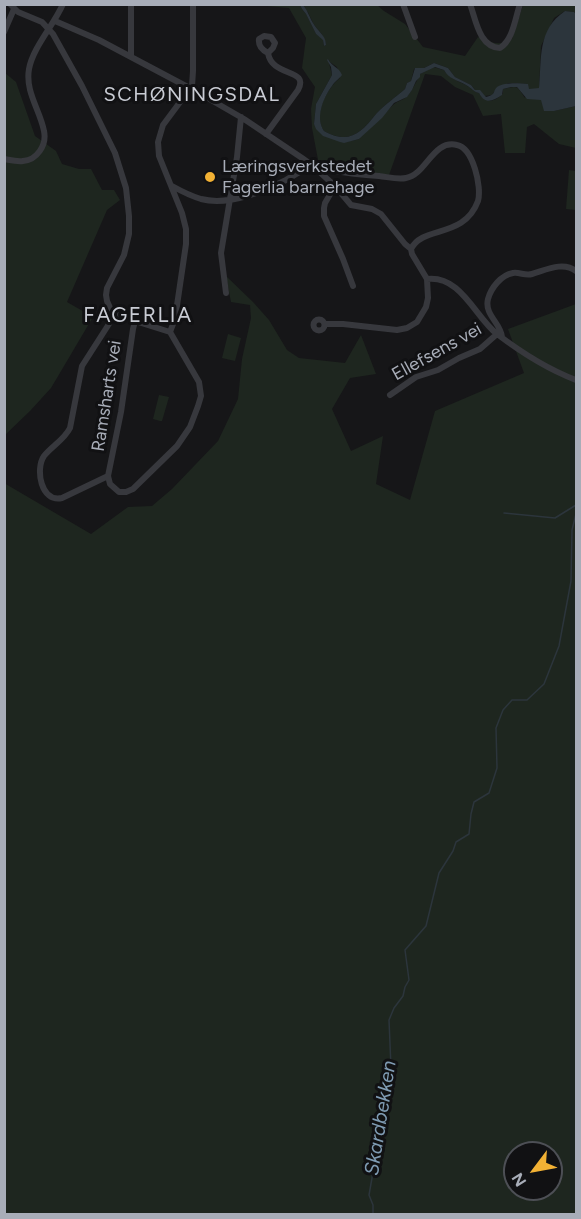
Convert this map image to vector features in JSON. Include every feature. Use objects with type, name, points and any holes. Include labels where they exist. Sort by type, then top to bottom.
[{"type":"street","points":[[4,159],[26,161],[35,157],[43,146],[44,132],[29,87],[28,75],[35,53],[63,4]]},
{"type":"street","points":[[131,4],[131,57]]},
{"type":"street","points":[[170,332],[175,319],[186,234],[172,186],[157,150],[158,138],[165,121],[191,88],[193,82],[193,4]]},
{"type":"street","points":[[404,4],[415,38]]},
{"type":"street","points":[[470,4],[484,41],[489,46],[500,48],[510,38],[520,4]]},
{"type":"street","points":[[4,32],[12,7],[23,15],[38,20],[58,42],[115,153],[123,175],[128,201],[129,234],[124,255],[108,285],[106,295],[108,304],[116,313],[170,332],[197,378],[201,396],[190,428],[177,446],[130,491],[116,490],[109,482],[108,476],[62,498],[54,499],[46,494],[43,488],[40,467],[45,455],[70,429],[82,366],[116,313]]},
{"type":"street","points":[[55,21],[131,57],[241,117],[313,166],[351,205],[379,211],[411,249],[427,279],[426,307],[417,322],[398,330],[324,324]]},
{"type":"street","points":[[266,134],[298,90],[301,82],[297,76],[274,66],[269,60],[268,53]]},
{"type":"street","points":[[226,293],[221,253],[237,157],[241,117]]},
{"type":"street","points":[[172,186],[191,196],[214,201],[230,200],[268,188],[313,166],[341,172],[405,179],[416,173],[443,147],[451,144],[461,146],[470,158],[479,186],[479,195],[473,210],[462,222],[418,239],[411,249]]},
{"type":"street","points":[[335,186],[325,203],[324,216],[352,286]]},
{"type":"street","points":[[499,336],[501,330],[490,315],[488,308],[488,298],[495,285],[512,273],[528,275],[543,269],[561,266],[576,271]]},
{"type":"street","points":[[427,279],[443,281],[456,289],[499,336],[529,357],[576,380]]},
{"type":"street","name":"Ramsharts vei","points":[[108,476],[121,412],[135,321]]},
{"type":"street","name":"Ellefsens vei","points":[[390,395],[416,377],[438,370],[480,349],[499,336]]},
{"type":"shaded area","points":[[256,5],[300,5],[316,34],[323,39],[324,46],[326,45],[324,38],[303,5],[377,5],[405,24],[423,47],[465,56],[478,37],[499,43],[512,39],[523,5],[576,5],[576,14],[565,11],[554,18],[541,46],[539,88],[545,111],[576,106],[576,148],[559,144],[534,124],[527,127],[525,153],[505,153],[501,114],[483,116],[473,95],[455,87],[441,76],[425,74],[389,175],[319,165],[311,109],[315,87],[302,68],[306,38],[289,8]],"holes":[[[328,59],[337,67],[340,78],[326,95],[321,110],[321,125],[324,131],[341,137],[354,135],[365,127],[379,111],[405,89],[416,68],[424,68],[434,63],[448,68],[455,77],[471,85],[485,96],[492,95],[497,88],[509,83],[528,84],[525,98],[514,87],[503,89],[503,93],[497,98],[487,100],[444,70],[433,67],[420,74],[407,96],[393,105],[359,139],[339,141],[334,139],[314,124],[316,104],[332,75]]]},
{"type":"shaded area","points":[[300,5],[306,9],[325,39],[326,45],[324,46],[323,40],[316,34]]},
{"type":"shaded area","points":[[565,11],[576,14],[576,106],[544,111],[541,100],[527,99],[517,87],[503,89],[502,95],[487,100],[444,70],[435,67],[420,74],[407,97],[394,103],[382,118],[359,139],[344,143],[323,136],[316,129],[314,124],[316,104],[332,75],[328,59],[342,75],[333,84],[321,108],[321,126],[324,131],[341,137],[354,135],[365,127],[379,111],[405,89],[407,83],[411,81],[415,68],[424,68],[434,63],[448,68],[455,77],[471,85],[475,90],[480,90],[486,97],[493,94],[500,85],[516,83],[528,84],[529,89],[539,88],[545,36],[556,19]]},
{"type":"shaded area","points":[[5,73],[16,82],[35,136],[56,151],[62,164],[79,169],[91,169],[102,190],[114,190],[120,200],[107,210],[67,302],[93,317],[51,388],[5,435]]},
{"type":"shaded area","points":[[569,170],[576,171],[576,210],[566,209]]},
{"type":"shaded area","points":[[226,276],[269,320],[287,350],[299,358],[345,363],[361,335],[376,374],[350,378],[332,409],[351,451],[383,436],[376,484],[410,500],[435,411],[524,373],[508,329],[576,304],[576,1214],[5,1214],[4,483],[91,534],[128,507],[152,506],[172,489],[218,441],[238,399],[242,359],[251,318],[250,305],[231,302]]},
{"type":"shaded area","points":[[228,334],[241,338],[235,361],[222,358]]},
{"type":"shaded area","points":[[159,395],[169,397],[162,421],[153,419]]},
{"type":"waterway","points":[[504,513],[555,518],[576,505]]},
{"type":"waterway","name":"Skardbekken","points":[[373,1214],[373,1205],[369,1195],[375,1161],[373,1145],[379,1131],[377,1125],[382,1115],[385,1074],[389,1073],[391,1068],[389,1020],[409,980],[405,950],[426,926],[439,873],[456,842],[469,834],[474,802],[489,793],[497,768],[496,728],[503,710],[512,700],[527,700],[544,684],[559,646],[571,581],[572,530],[576,514]]},
{"type":"place","name":"Læringsverkstedet Fagerlia barnehage","points":[[210,177]]},
{"type":"district","name":"SCHØNINGSDAL","points":[[192,95]]},
{"type":"district","name":"FAGERLIA","points":[[138,316]]}]
